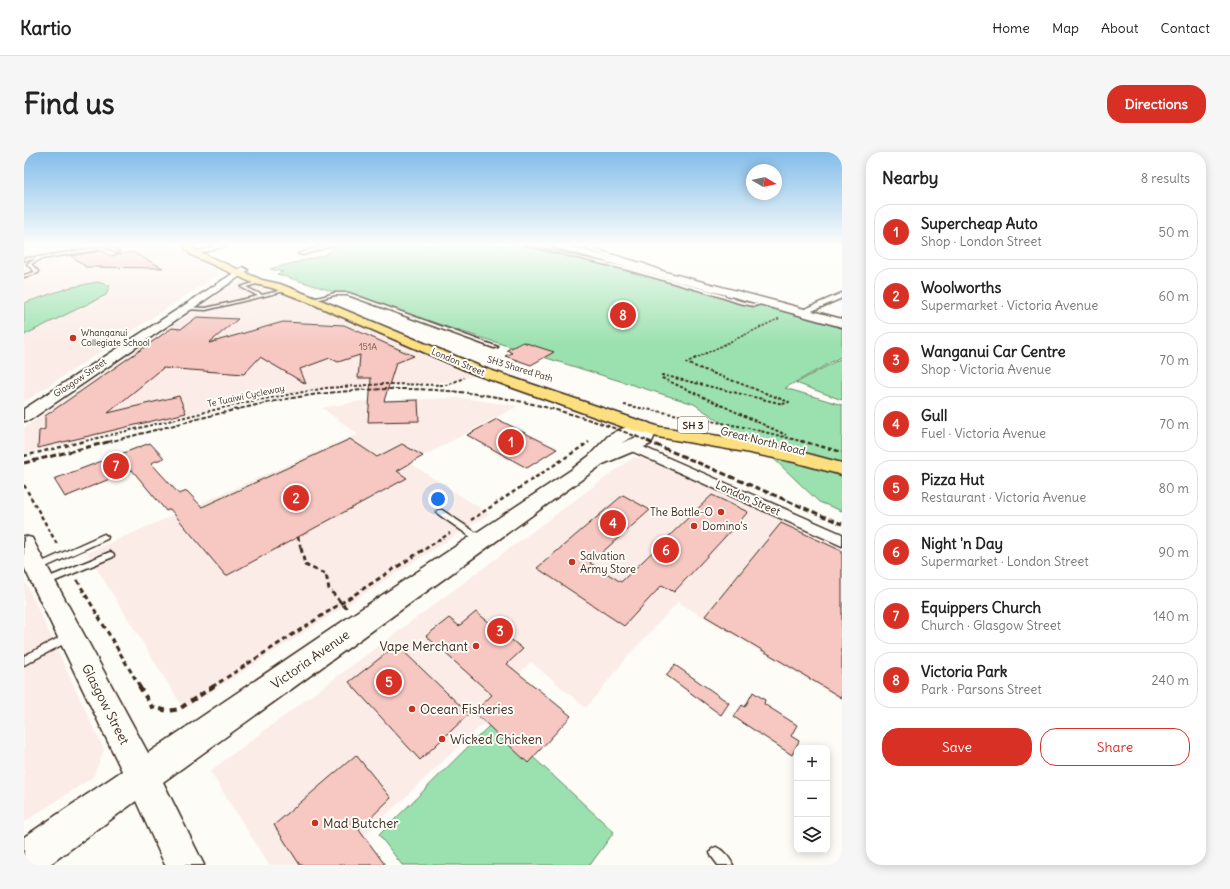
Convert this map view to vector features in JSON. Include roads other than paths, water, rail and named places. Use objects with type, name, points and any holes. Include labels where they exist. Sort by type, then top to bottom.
[{"type":"highway","name":"London Street","points":[[257,278],[282,288]]},
{"type":"highway","name":"London Street","points":[[257,278],[312,300],[479,371],[542,392],[640,438]]},
{"type":"highway","name":"Great North Road","points":[[542,392],[638,415],[752,438],[842,461]]},
{"type":"highway","points":[[640,438],[667,427],[739,440],[797,457]]},
{"type":"highway","name":"Great North Road","points":[[640,438],[694,437],[797,457],[842,469]]},
{"type":"main road","name":"Glasgow Street","points":[[190,304],[219,278]]},
{"type":"main road","name":"Glasgow Street","points":[[24,416],[190,304],[229,280],[236,278]]},
{"type":"main road","points":[[681,278],[842,323]]},
{"type":"main road","name":"Victoria Avenue","points":[[24,860],[360,623],[578,474],[594,450],[640,438]]},
{"type":"main road","name":"Glasgow Street","points":[[24,544],[72,635],[186,865]]},
{"type":"street","points":[[800,311],[842,295]]},
{"type":"street","name":"London Street","points":[[640,438],[842,540]]},
{"type":"lane","points":[[247,278],[243,287],[262,296]]},
{"type":"lane","points":[[661,278],[739,302],[754,305],[766,302]]},
{"type":"lane","points":[[190,304],[206,309],[262,296],[282,288]]},
{"type":"lane","points":[[312,300],[335,294],[348,294],[496,347]]},
{"type":"lane","points":[[440,512],[481,541]]},
{"type":"lane","points":[[40,575],[64,556],[104,537]]},
{"type":"lane","points":[[40,575],[72,571],[110,555]]},
{"type":"lane","points":[[24,660],[72,635]]},
{"type":"lane","points":[[716,853],[727,865]]},
{"type":"railway","points":[[108,442],[269,402],[339,392],[385,389],[430,390],[474,394],[518,401],[606,425],[650,442]]},
{"type":"railway","points":[[108,442],[112,441]]},
{"type":"railway","points":[[647,441],[842,524]]},
{"type":"railway","points":[[24,463],[108,442]]},
{"type":"place","name":"Victoria Park","points":[[623,315]]},
{"type":"place","name":"Whanganui Collegiate School","points":[[73,338]]},
{"type":"place","name":"Supercheap Auto","points":[[511,442]]},
{"type":"place","name":"Equippers Church","points":[[116,466]]},
{"type":"place","name":"Woolworths","points":[[296,498]]},
{"type":"place","name":"The Bottle-O","points":[[721,512]]},
{"type":"place","name":"Gull","points":[[613,523]]},
{"type":"place","name":"Domino's","points":[[694,526]]},
{"type":"place","name":"Night 'n Day","points":[[666,550]]},
{"type":"place","name":"Salvation Army Store","points":[[572,562]]},
{"type":"place","name":"Wanganui Car Centre","points":[[500,631]]},
{"type":"place","name":"Vape Merchant","points":[[476,646]]},
{"type":"place","name":"Pizza Hut","points":[[389,682]]},
{"type":"place","name":"Ocean Fisheries","points":[[412,709]]},
{"type":"place","name":"Wicked Chicken","points":[[442,739]]},
{"type":"place","name":"Mad Butcher","points":[[315,823]]}]
